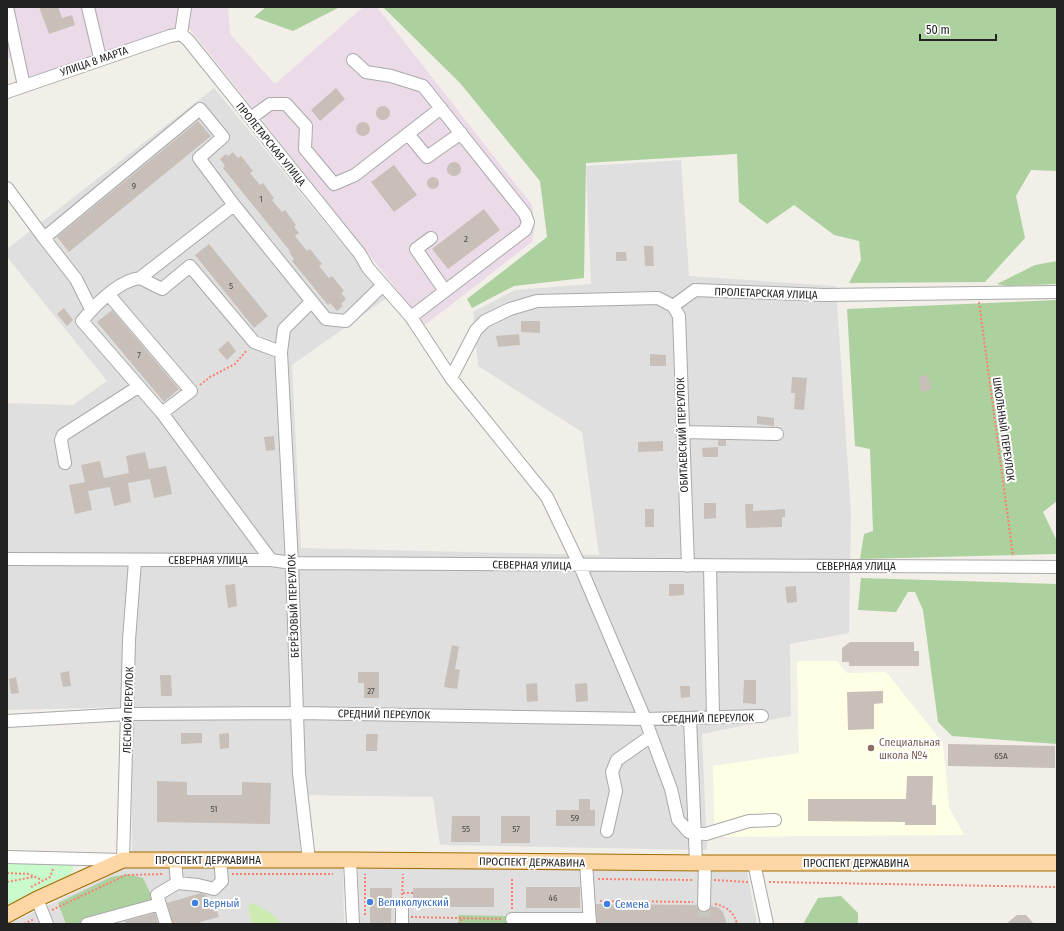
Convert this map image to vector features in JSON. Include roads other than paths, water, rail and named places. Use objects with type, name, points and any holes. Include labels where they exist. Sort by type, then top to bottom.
[{"type":"main road","name":"ПРОСПЕКТ ДЕРЖАВИНА","points":[[123,860],[176,872],[309,860],[701,863],[1057,863]]},
{"type":"main road","points":[[7,915],[31,895],[123,860]]},
{"type":"street","points":[[7,7],[24,86]]},
{"type":"street","points":[[88,7],[100,58]]},
{"type":"street","points":[[181,34],[185,7]]},
{"type":"street","name":"УЛИЦА 8 МАРТА","points":[[7,92],[100,58],[181,34]]},
{"type":"street","name":"ПРОЛЕТАРСКАЯ УЛИЦА","points":[[181,34],[360,254],[368,268],[411,317],[451,378],[547,497],[580,566],[645,719],[671,789],[678,820],[688,832],[695,834]]},
{"type":"street","points":[[353,60],[366,72],[391,76],[423,86],[525,214],[528,222],[525,230],[411,317]]},
{"type":"street","points":[[250,118],[270,104],[286,104],[306,126],[305,149],[334,184],[355,176],[441,108]]},
{"type":"street","points":[[44,238],[200,109],[223,137],[199,158],[234,205],[326,319],[346,321],[383,285]]},
{"type":"street","points":[[408,134],[427,157],[461,133]]},
{"type":"street","points":[[7,188],[76,279],[91,309]]},
{"type":"street","points":[[234,205],[140,278],[129,280],[109,295],[91,309],[82,321],[162,413],[271,560]]},
{"type":"street","points":[[431,238],[416,249],[445,291]]},
{"type":"street","points":[[140,278],[162,289],[190,266],[254,342],[281,352]]},
{"type":"street","name":"ПРОЛЕТАРСКАЯ УЛИЦА","points":[[673,306],[695,290],[824,295],[1057,292]]},
{"type":"street","points":[[109,295],[191,391],[162,413]]},
{"type":"street","points":[[451,378],[476,330],[485,321],[510,309],[536,301],[658,298],[673,306]]},
{"type":"street","name":"БЕРЁЗОВЫЙ ПЕРЕУЛОК","points":[[309,860],[299,773],[292,563],[281,352],[284,329],[311,302]]},
{"type":"street","name":"ОБИТАЕВСКИЙ ПЕРЕУЛОК","points":[[673,306],[678,316],[688,566]]},
{"type":"street","points":[[65,463],[61,440],[63,435],[138,386]]},
{"type":"street","points":[[682,432],[777,434]]},
{"type":"street","name":"СЕВЕРНАЯ УЛИЦА","points":[[7,559],[135,561],[271,560],[292,563],[580,566],[1057,567]]},
{"type":"street","name":"ЛЕСНОЙ ПЕРЕУЛОК","points":[[123,860],[130,640],[135,561]]},
{"type":"street","points":[[710,566],[713,717]]},
{"type":"street","name":"СРЕДНИЙ ПЕРЕУЛОК","points":[[7,721],[128,714],[298,713],[645,719],[762,716]]},
{"type":"street","points":[[690,718],[695,834],[704,880],[704,904]]},
{"type":"street","points":[[607,831],[616,791],[612,772],[617,760],[651,736]]},
{"type":"street","points":[[695,834],[706,834],[749,821],[776,820]]},
{"type":"street","name":"ПРОСПЕКТ ДЕРЖАВИНА","points":[[7,857],[123,860]]},
{"type":"street","points":[[350,860],[353,924]]},
{"type":"street","points":[[512,919],[590,921],[586,862]]},
{"type":"street","points":[[754,863],[766,924]]},
{"type":"street","points":[[166,924],[157,895],[176,872],[198,885],[214,889],[222,881],[221,867]]},
{"type":"street","points":[[31,895],[46,919]]},
{"type":"street","points":[[87,924],[160,904]]},
{"type":"tunnel","points":[[704,905],[704,924]]},
{"type":"place","name":"Специальная школа №4","points":[[871,748]]},
{"type":"place","name":"Великолукский","points":[[370,902]]},
{"type":"place","name":"Верный","points":[[195,903]]},
{"type":"place","name":"Семена","points":[[607,904]]}]
